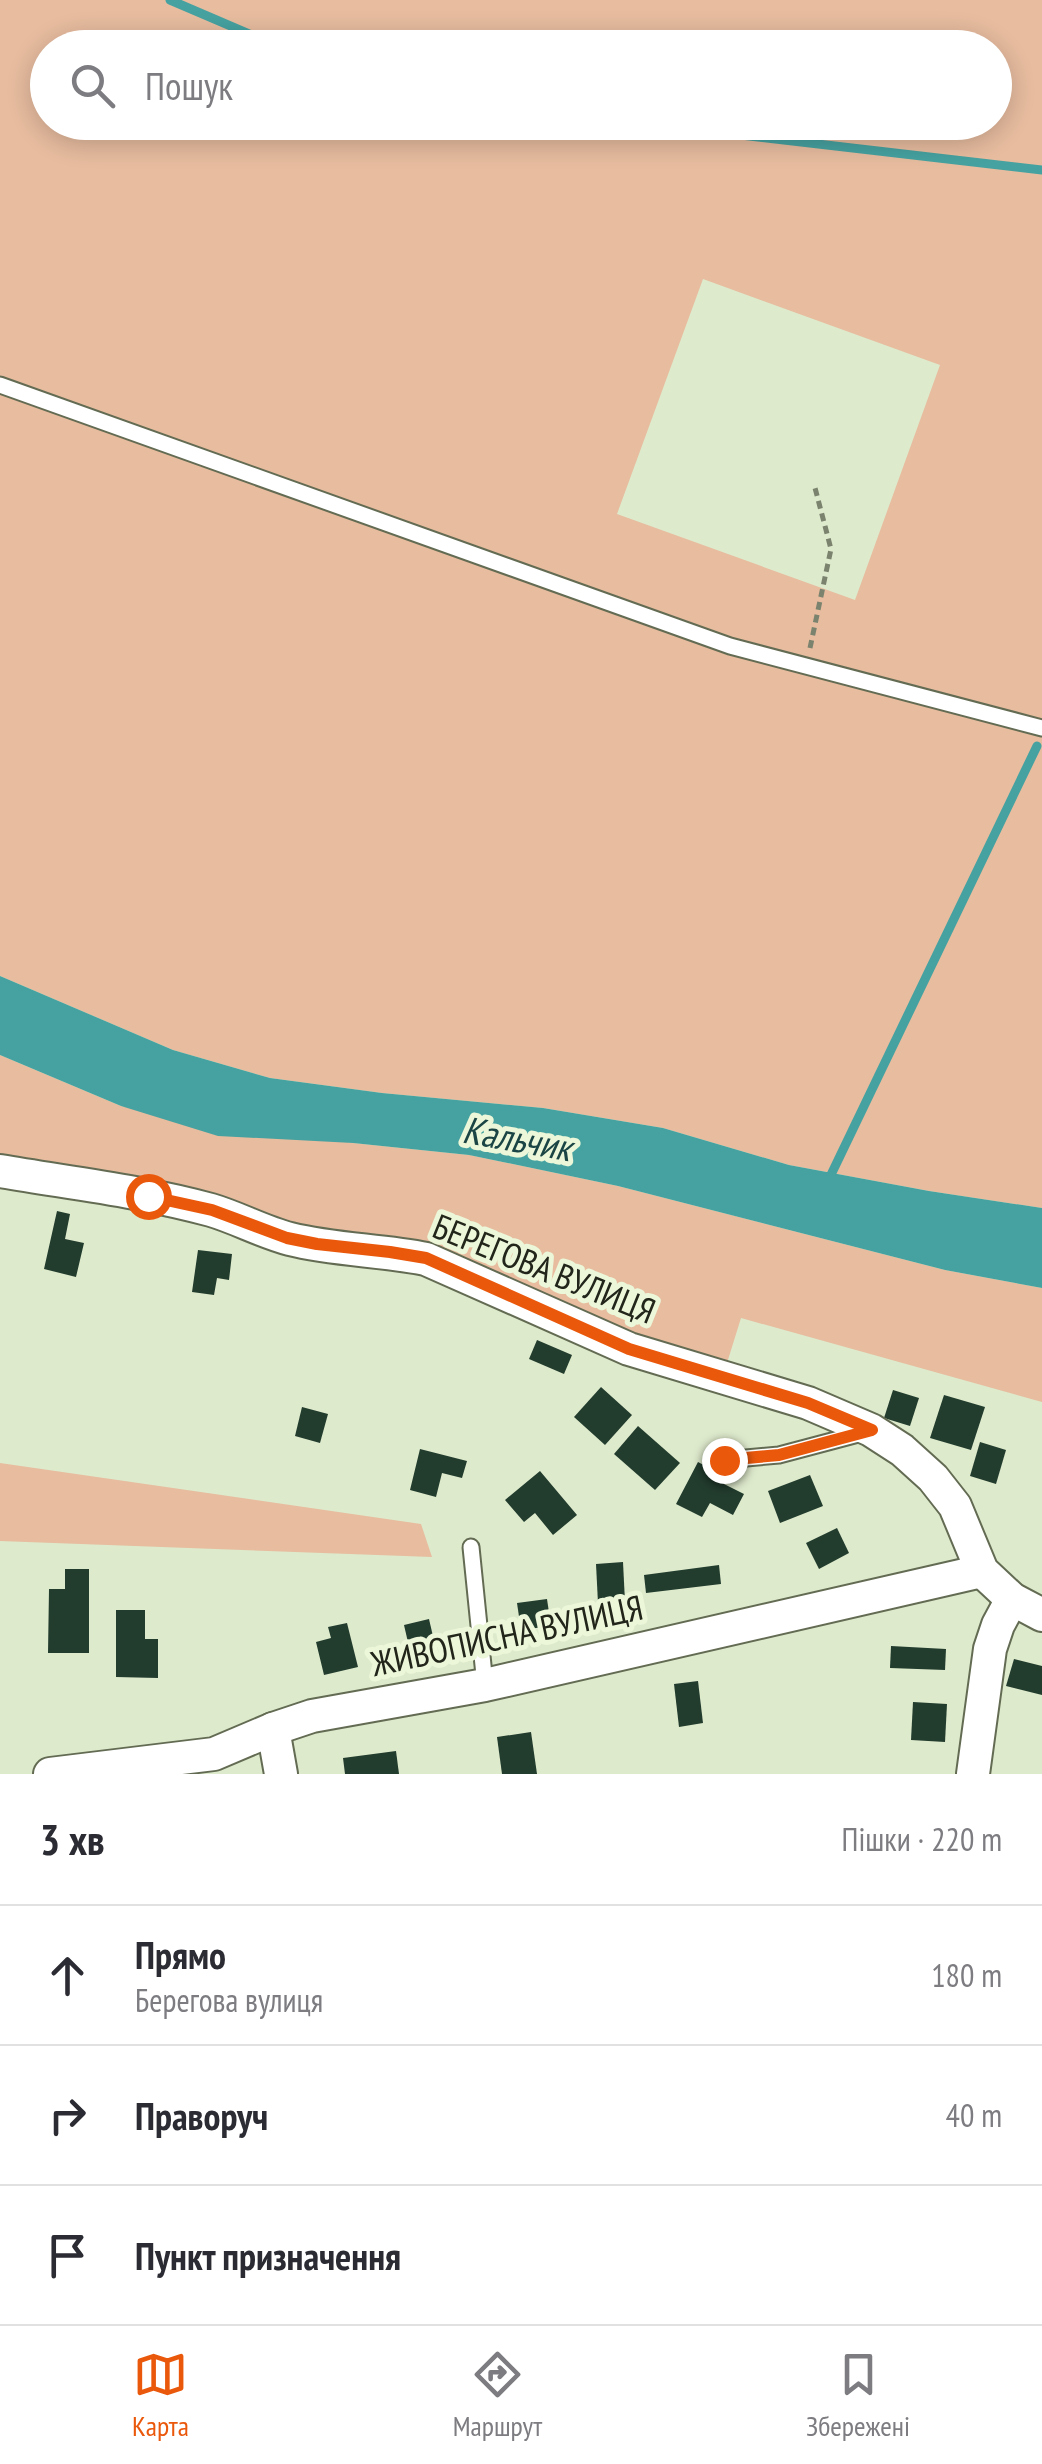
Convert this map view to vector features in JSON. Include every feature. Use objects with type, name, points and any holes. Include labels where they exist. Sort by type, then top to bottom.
[{"type":"street","name":"БЕРЕГОВА ВУЛИЦЯ","points":[[0,1171],[212,1210],[287,1238],[426,1258],[629,1349],[808,1403],[872,1430],[933,1478],[955,1506],[982,1571]]},
{"type":"street","points":[[982,1571],[1012,1598],[1042,1615]]},
{"type":"street","name":"ЖИВОПИСНА ВУЛИЦЯ","points":[[50,1774],[214,1754],[312,1716],[485,1685],[982,1571]]},
{"type":"street","points":[[973,1774],[990,1649],[1012,1598]]},
{"type":"street","points":[[274,1729],[281,1774]]},
{"type":"lane","points":[[0,385],[730,646],[1042,728]]},
{"type":"lane","points":[[724,1460],[779,1455],[872,1430]]},
{"type":"lane","points":[[471,1547],[485,1685]]},
{"type":"path","points":[[806,666],[832,549],[814,484]]},
{"type":"shaded area","points":[[0,0],[1042,0],[1042,1208],[789,1165],[663,1128],[543,1108],[270,1078],[173,1050],[0,976]],"holes":[[[703,279],[940,365],[855,600],[617,514]]]},
{"type":"shaded area","points":[[0,1055],[121,1106],[353,1143],[469,1155],[618,1186],[945,1270],[1042,1288],[1042,1402],[741,1318],[722,1379],[426,1259],[0,1171]]},
{"type":"shaded area","points":[[0,1463],[421,1524],[432,1557],[0,1541]]},
{"type":"water","name":"Кальчик","points":[[0,976],[173,1050],[270,1078],[543,1108],[663,1128],[789,1165],[1042,1208],[1042,1288],[945,1270],[618,1186],[469,1155],[353,1143],[218,1136],[121,1106],[0,1055]]},
{"type":"building","points":[[57,1211],[70,1214],[65,1239],[84,1243],[76,1277],[44,1269]]},
{"type":"building","points":[[198,1250],[232,1254],[229,1280],[217,1278],[214,1295],[192,1292]]},
{"type":"building","points":[[537,1340],[572,1355],[564,1374],[529,1359]]},
{"type":"building","points":[[601,1387],[632,1415],[605,1445],[574,1417]]},
{"type":"building","points":[[893,1390],[919,1398],[910,1426],[884,1418]]},
{"type":"building","points":[[944,1395],[985,1407],[971,1450],[930,1438]]},
{"type":"building","points":[[302,1407],[328,1414],[320,1443],[295,1436]]},
{"type":"building","points":[[638,1426],[680,1463],[655,1490],[614,1454]]},
{"type":"building","points":[[980,1442],[1006,1450],[996,1484],[970,1476]]},
{"type":"building","points":[[420,1449],[467,1461],[462,1478],[442,1473],[436,1497],[410,1490]]},
{"type":"building","points":[[698,1462],[728,1478],[724,1484],[744,1494],[733,1515],[710,1503],[702,1517],[676,1504]]},
{"type":"building","points":[[540,1471],[577,1515],[553,1535],[535,1513],[524,1522],[505,1500]]},
{"type":"building","points":[[810,1475],[823,1506],[780,1523],[768,1491]]},
{"type":"building","points":[[837,1528],[849,1553],[819,1569],[806,1543]]},
{"type":"building","points":[[623,1562],[626,1622],[599,1623],[596,1564]]},
{"type":"building","points":[[719,1565],[721,1584],[646,1593],[644,1575]]},
{"type":"building","points":[[65,1569],[89,1569],[89,1653],[48,1653],[49,1589],[65,1589]]},
{"type":"building","points":[[547,1599],[551,1626],[521,1630],[517,1603]]},
{"type":"building","points":[[116,1610],[145,1610],[145,1639],[158,1639],[158,1678],[116,1677]]},
{"type":"building","points":[[429,1619],[438,1658],[413,1664],[404,1625]]},
{"type":"building","points":[[347,1623],[358,1667],[324,1675],[316,1642],[331,1638],[328,1627]]},
{"type":"building","points":[[891,1646],[946,1649],[945,1670],[890,1668]]},
{"type":"building","points":[[1014,1659],[1042,1666],[1042,1695],[1006,1686]]},
{"type":"building","points":[[698,1681],[703,1723],[679,1727],[674,1684]]},
{"type":"building","points":[[913,1702],[947,1704],[945,1742],[911,1740]]},
{"type":"building","points":[[531,1732],[537,1774],[502,1774],[497,1737]]},
{"type":"building","points":[[396,1751],[399,1774],[345,1774],[343,1758]]},
{"type":"waterway","points":[[170,0],[240,30]]},
{"type":"waterway","points":[[784,140],[1042,170]]},
{"type":"waterway","points":[[828,1181],[1037,746]]},
{"type":"route","points":[[148,1196],[212,1210],[287,1238],[426,1258],[629,1349],[808,1403],[872,1430],[779,1455],[724,1460]]}]
